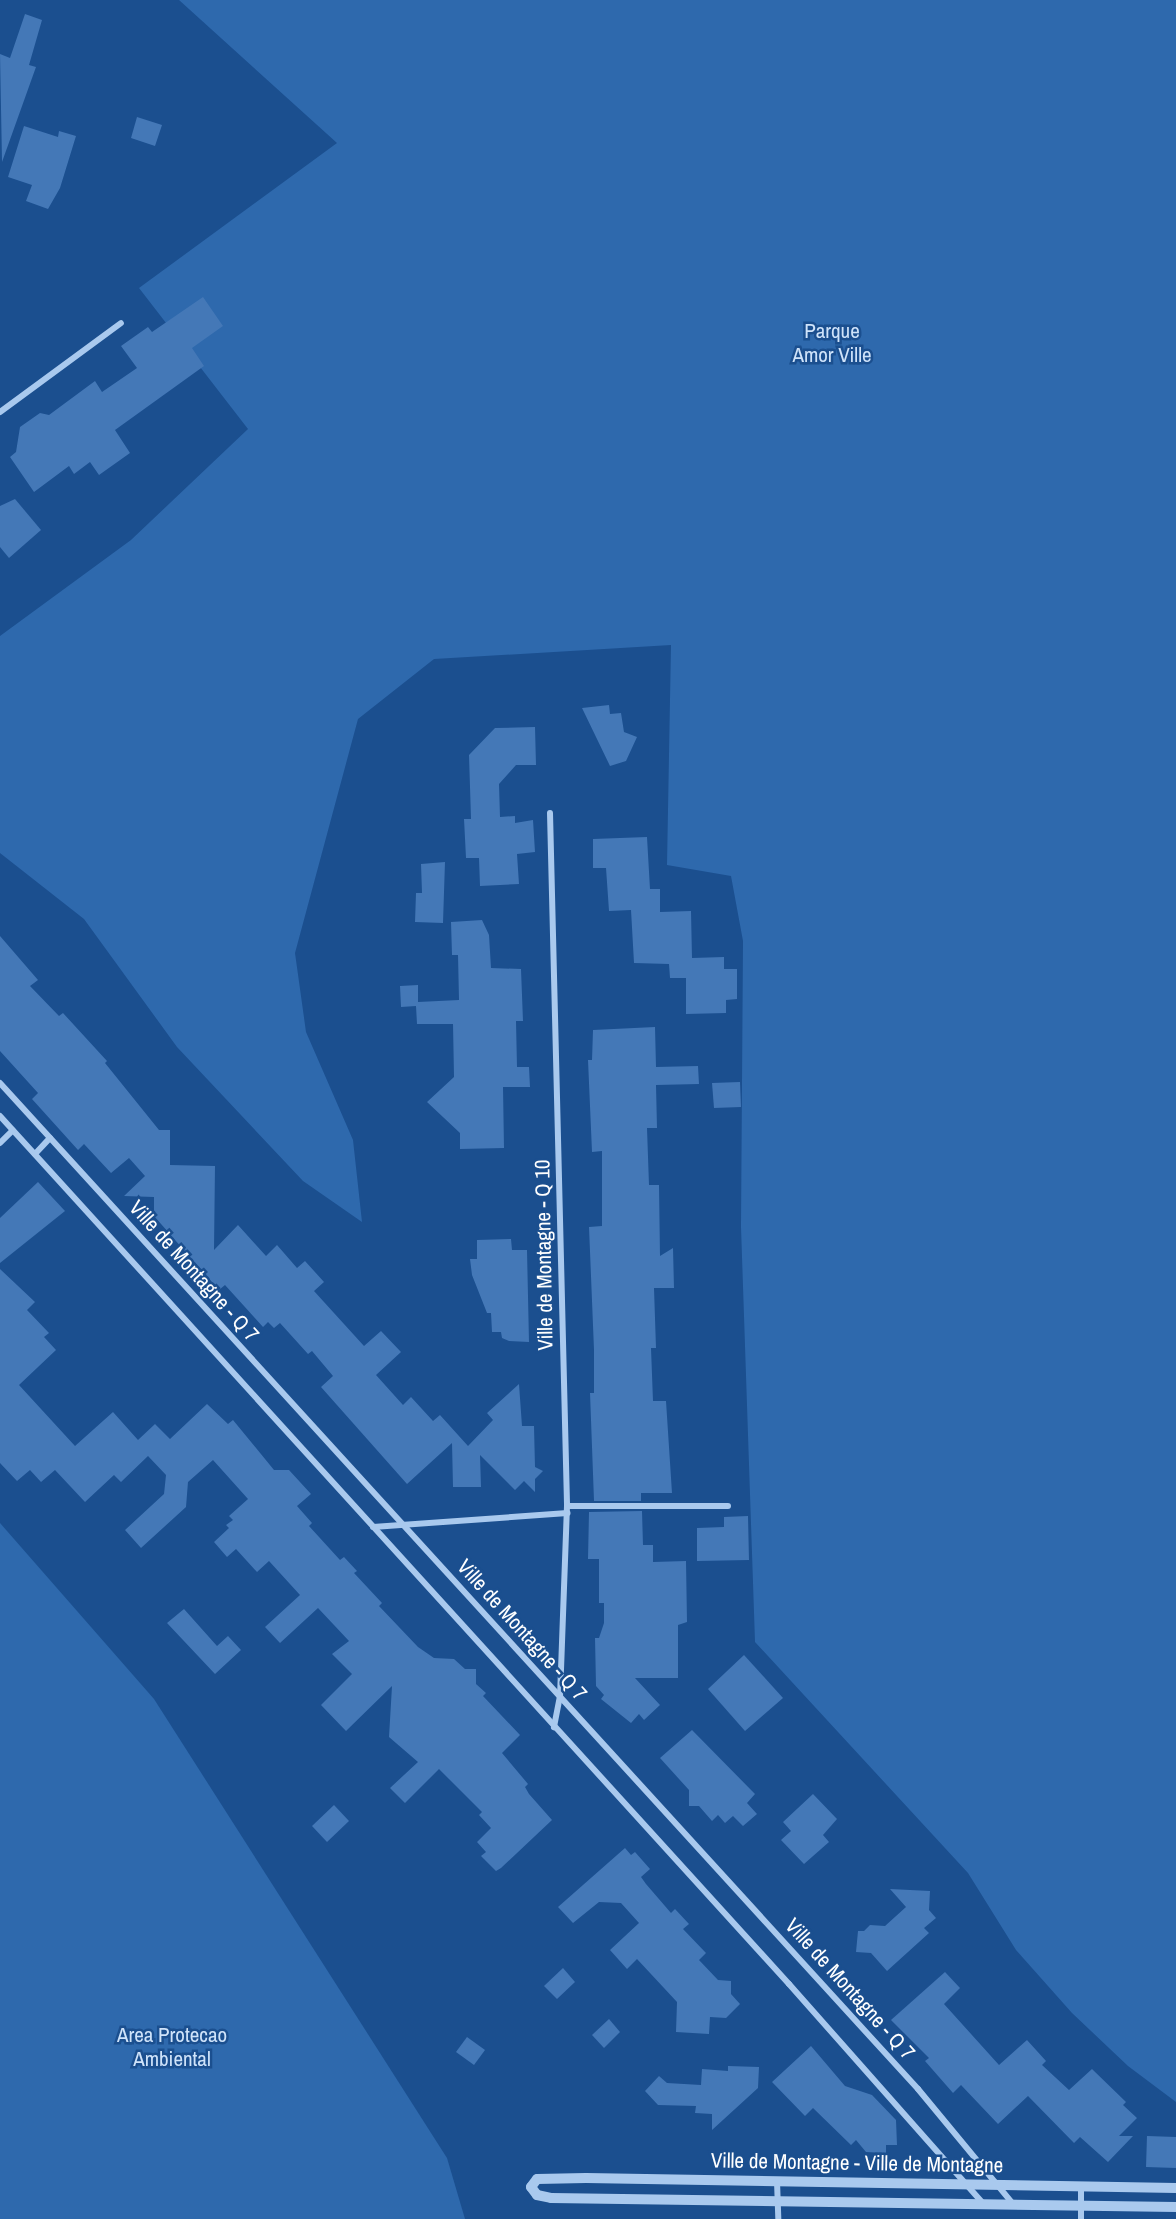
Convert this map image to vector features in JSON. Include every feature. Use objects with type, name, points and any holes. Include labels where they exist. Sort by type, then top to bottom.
[{"type":"street","points":[[0,412],[121,323]]},
{"type":"street","name":"Ville de Montagne - Q 10","points":[[550,813],[567,1510],[561,1696],[554,1727]]},
{"type":"street","name":"Ville de Montagne - Q 7","points":[[0,1083],[918,2089],[1000,2185],[1014,2205]]},
{"type":"street","name":"Ville de Montagne - Q 7","points":[[0,1116],[984,2204]]},
{"type":"street","points":[[0,1143],[13,1130]]},
{"type":"street","points":[[35,1154],[50,1138]]},
{"type":"street","points":[[374,1527],[567,1510],[728,1506]]},
{"type":"street","name":"Ville de Montagne - Ville de Montagne","points":[[1176,2188],[537,2179],[531,2184],[532,2191],[551,2198],[778,2204],[1176,2207]]},
{"type":"street","points":[[777,2181],[778,2219]]},
{"type":"street","points":[[1081,2219],[1082,2187]]},
{"type":"green space","name":"Parque Amor Ville","points":[[179,0],[1176,0],[1176,2102],[1128,2066],[1072,2013],[1016,1950],[968,1873],[755,1642],[741,1227],[743,941],[731,876],[667,865],[671,645],[434,659],[358,719],[295,953],[306,1032],[353,1140],[362,1222],[303,1181],[177,1047],[84,919],[0,853],[0,636],[131,540],[248,429],[139,288],[337,143]]},
{"type":"green space","name":"Area Protecao Ambiental","points":[[0,1523],[154,1699],[447,2158],[465,2219],[0,2219]]},
{"type":"building","points":[[25,14],[42,20],[29,65],[36,67],[2,162],[0,54],[10,58]]},
{"type":"building","points":[[137,117],[162,125],[155,146],[131,138]]},
{"type":"building","points":[[24,126],[58,137],[59,131],[76,136],[60,188],[48,209],[26,201],[32,185],[8,177]]},
{"type":"building","points":[[203,297],[223,326],[192,348],[204,366],[115,430],[130,453],[99,475],[90,462],[74,474],[69,466],[34,492],[10,457],[16,452],[20,427],[40,413],[49,415],[95,381],[102,392],[137,368],[121,346],[148,327],[152,332]]},
{"type":"building","points":[[15,499],[41,530],[9,558],[0,547],[0,506]]},
{"type":"building","points":[[609,705],[610,714],[621,713],[624,732],[637,737],[626,761],[610,766],[582,708]]},
{"type":"building","points":[[535,727],[536,765],[516,765],[499,784],[500,817],[515,816],[515,823],[533,820],[535,852],[517,854],[519,884],[480,886],[479,858],[466,858],[464,819],[471,819],[469,755],[495,728]]},
{"type":"building","points":[[647,837],[650,889],[660,889],[660,912],[691,911],[692,958],[724,957],[724,969],[737,969],[737,999],[726,1000],[726,1013],[686,1014],[686,978],[670,978],[669,964],[634,963],[631,910],[609,911],[606,868],[593,868],[593,839]]},
{"type":"building","points":[[445,862],[443,923],[415,922],[416,893],[422,893],[421,864]]},
{"type":"building","points":[[482,920],[489,935],[491,968],[521,969],[523,1021],[516,1021],[517,1067],[529,1067],[530,1087],[503,1087],[504,1148],[460,1149],[460,1133],[427,1102],[454,1077],[453,1024],[417,1024],[416,1006],[401,1007],[400,986],[418,985],[418,1002],[459,1000],[458,955],[452,955],[451,922]]},
{"type":"building","points":[[0,936],[38,980],[30,986],[59,1016],[63,1013],[107,1061],[105,1063],[159,1130],[170,1130],[170,1165],[215,1166],[214,1250],[238,1225],[266,1256],[277,1245],[297,1268],[305,1261],[324,1282],[314,1291],[364,1346],[381,1331],[401,1352],[376,1375],[403,1405],[411,1397],[433,1421],[440,1415],[468,1446],[493,1420],[487,1413],[519,1384],[522,1426],[534,1426],[535,1467],[543,1471],[535,1479],[535,1492],[524,1481],[515,1490],[480,1455],[481,1487],[453,1487],[452,1443],[407,1484],[321,1387],[333,1376],[312,1351],[308,1354],[280,1323],[274,1328],[268,1322],[263,1327],[225,1285],[219,1290],[154,1216],[154,1197],[124,1196],[145,1176],[129,1158],[111,1173],[84,1144],[78,1150],[32,1099],[38,1093],[0,1051]]},
{"type":"building","points":[[655,1027],[656,1067],[698,1066],[699,1084],[656,1085],[657,1128],[647,1128],[649,1185],[659,1185],[660,1256],[673,1248],[674,1288],[654,1288],[656,1348],[651,1348],[653,1401],[666,1401],[672,1493],[641,1493],[641,1501],[594,1501],[590,1393],[594,1393],[594,1350],[589,1227],[602,1226],[602,1151],[592,1152],[588,1060],[592,1060],[593,1030]]},
{"type":"building","points":[[740,1082],[741,1107],[714,1108],[712,1083]]},
{"type":"building","points":[[38,1182],[65,1211],[0,1263],[0,1218]]},
{"type":"building","points":[[511,1239],[512,1250],[527,1250],[529,1342],[509,1341],[502,1338],[501,1332],[492,1332],[491,1313],[487,1313],[472,1275],[470,1259],[477,1259],[477,1240]]},
{"type":"building","points":[[0,1269],[35,1302],[27,1310],[49,1333],[44,1337],[56,1350],[19,1385],[75,1446],[113,1412],[138,1440],[155,1424],[170,1439],[207,1404],[228,1424],[233,1420],[274,1470],[289,1470],[311,1494],[297,1506],[312,1523],[309,1526],[340,1560],[344,1557],[357,1571],[354,1573],[382,1603],[379,1606],[418,1647],[434,1658],[454,1659],[465,1669],[476,1669],[476,1684],[486,1693],[483,1696],[520,1735],[502,1753],[528,1784],[525,1787],[529,1794],[552,1820],[501,1868],[496,1871],[481,1856],[486,1852],[477,1842],[491,1828],[479,1815],[482,1812],[439,1769],[405,1803],[390,1788],[418,1762],[389,1737],[392,1686],[346,1731],[321,1705],[352,1674],[332,1654],[349,1641],[318,1608],[280,1643],[265,1627],[300,1595],[269,1561],[257,1572],[236,1549],[227,1557],[214,1542],[229,1528],[226,1525],[233,1520],[229,1516],[248,1499],[213,1460],[188,1482],[186,1507],[141,1548],[125,1530],[164,1494],[166,1475],[148,1456],[121,1482],[114,1475],[85,1502],[55,1470],[41,1482],[30,1470],[17,1481],[0,1463]]},
{"type":"building","points":[[642,1511],[643,1545],[653,1545],[653,1562],[686,1561],[687,1622],[678,1625],[678,1678],[635,1678],[660,1705],[644,1720],[639,1714],[631,1723],[601,1699],[604,1695],[596,1686],[595,1638],[599,1638],[604,1623],[604,1603],[599,1603],[599,1559],[588,1559],[589,1512]]},
{"type":"building","points":[[748,1516],[749,1560],[697,1561],[697,1528],[724,1527],[724,1517]]},
{"type":"building","points":[[184,1609],[217,1646],[228,1636],[241,1650],[215,1674],[167,1623]]},
{"type":"building","points":[[744,1655],[783,1698],[745,1731],[708,1689]]},
{"type":"building","points":[[692,1730],[755,1794],[747,1803],[757,1814],[743,1826],[733,1816],[725,1823],[718,1815],[712,1821],[699,1806],[689,1806],[689,1790],[660,1758]]},
{"type":"building","points":[[813,1794],[837,1819],[823,1835],[829,1842],[804,1864],[781,1840],[791,1831],[783,1822]]},
{"type":"building","points":[[334,1805],[349,1821],[327,1842],[312,1826]]},
{"type":"building","points":[[625,1848],[631,1855],[635,1852],[650,1869],[641,1877],[646,1884],[671,1913],[675,1909],[689,1924],[683,1929],[706,1953],[699,1960],[718,1980],[731,1981],[731,1994],[740,2004],[726,2018],[710,2017],[709,2034],[676,2032],[677,2002],[637,1959],[627,1969],[610,1950],[639,1923],[621,1903],[599,1902],[573,1923],[558,1907]]},
{"type":"building","points":[[890,1889],[930,1891],[929,1910],[936,1918],[924,1928],[929,1933],[887,1971],[871,1953],[856,1952],[858,1931],[864,1931],[870,1925],[885,1926],[906,1907]]},
{"type":"building","points":[[563,1968],[575,1982],[557,1999],[544,1986]]},
{"type":"building","points":[[945,1972],[960,1988],[944,2004],[999,2065],[1027,2040],[1046,2061],[1042,2065],[1069,2090],[1092,2069],[1126,2102],[1123,2105],[1137,2118],[1119,2136],[1133,2136],[1108,2162],[1080,2137],[1074,2143],[1028,2096],[998,2124],[961,2085],[953,2093],[925,2061],[929,2058],[891,2020]]},
{"type":"building","points":[[609,2019],[620,2032],[604,2048],[592,2035]]},
{"type":"building","points":[[467,2037],[485,2050],[474,2065],[456,2052]]},
{"type":"building","points":[[811,2046],[845,2086],[872,2095],[896,2120],[897,2145],[886,2145],[886,2153],[866,2152],[856,2140],[851,2145],[813,2108],[805,2116],[772,2082]]},
{"type":"building","points":[[728,2066],[759,2067],[758,2088],[712,2130],[712,2114],[695,2113],[696,2106],[658,2105],[645,2091],[659,2076],[667,2083],[701,2085],[702,2069],[728,2071]]},
{"type":"building","points":[[1147,2136],[1176,2137],[1176,2168],[1146,2167]]}]
